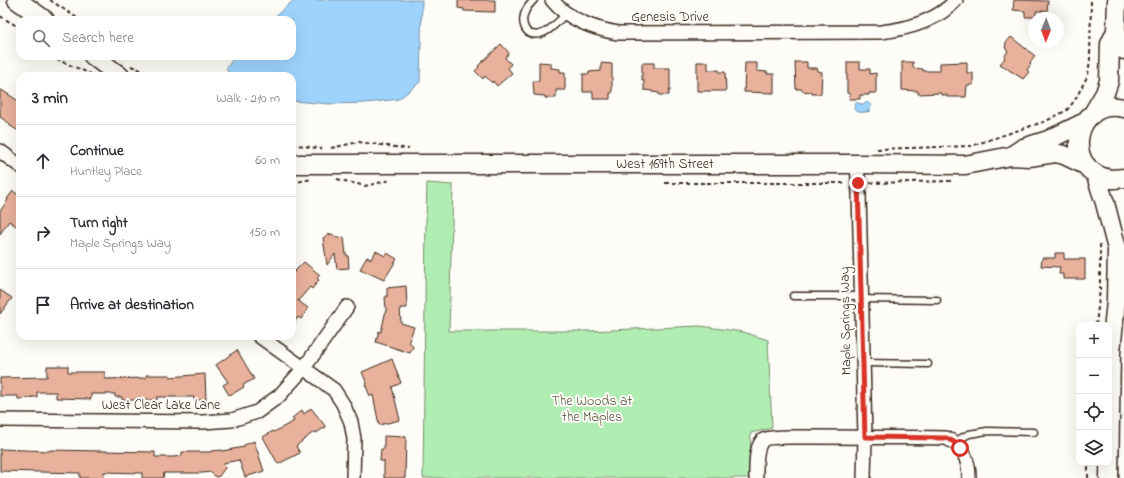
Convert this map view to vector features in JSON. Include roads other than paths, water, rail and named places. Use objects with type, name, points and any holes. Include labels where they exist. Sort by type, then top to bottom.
[{"type":"street","points":[[17,0],[39,16]]},
{"type":"street","points":[[1109,478],[1111,352],[1116,301],[1117,249],[1105,203],[1091,169],[1083,161],[1079,149],[1079,138],[1082,126],[1105,93],[1109,81],[1110,44],[1116,31],[1117,0]]},
{"type":"street","name":"Genesis Drive","points":[[553,2],[583,23],[601,30],[618,33],[881,32],[914,26],[938,15],[955,1]]},
{"type":"street","points":[[1116,31],[1123,44],[1124,50]]},
{"type":"street","points":[[102,60],[124,70]]},
{"type":"street","name":"West 169th Street","points":[[1011,156],[1024,148],[1048,140],[1089,118],[1099,110],[1111,106],[1124,108]]},
{"type":"street","points":[[0,151],[16,163]]},
{"type":"street","name":"West 169th Street","points":[[296,164],[965,165],[1011,156],[1029,157],[1055,153],[1064,155],[1101,176],[1112,179],[1124,178]]},
{"type":"street","name":"Maple Springs Way","points":[[857,164],[863,363],[864,478]]},
{"type":"street","points":[[1117,249],[1124,226]]},
{"type":"street","name":"West Clear Lake Lane","points":[[0,420],[203,422],[232,420],[257,412],[279,396],[304,368],[347,307]]},
{"type":"street","points":[[265,340],[334,390],[344,404],[351,422],[354,439],[354,478]]},
{"type":"street","points":[[756,478],[758,449],[762,440],[782,438],[863,437],[946,438],[954,442],[965,456],[969,468],[969,478]]},
{"type":"lane","points":[[534,0],[526,10],[522,20],[524,30],[530,34],[539,35],[546,32],[567,13]]},
{"type":"lane","points":[[793,296],[937,300]]},
{"type":"lane","points":[[863,363],[928,364]]},
{"type":"lane","points":[[954,442],[970,434],[987,431],[1034,432]]},
{"type":"water","points":[[294,0],[422,0],[420,82],[399,99],[366,103],[330,104],[296,101],[296,72],[229,72],[226,69],[232,60],[296,60],[296,16],[276,16]]},
{"type":"water","points":[[856,103],[869,103],[871,106],[870,111],[856,111],[854,107]]},
{"type":"park label","name":"The Woods at the Maples","points":[[592,410]]}]
